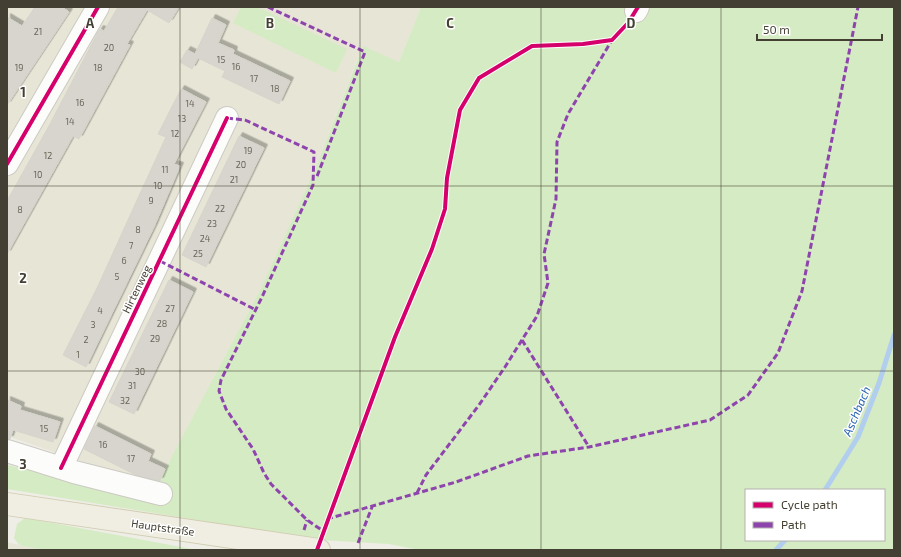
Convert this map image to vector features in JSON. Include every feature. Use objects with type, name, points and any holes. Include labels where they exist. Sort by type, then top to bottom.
[{"type":"main road","name":"Hauptstraße","points":[[7,504],[319,550]]},
{"type":"street","points":[[7,164],[98,7]]},
{"type":"street","name":"Hirtenweg","points":[[61,468],[227,118]]},
{"type":"street","points":[[7,451],[61,468],[161,494]]},
{"type":"shaded area","points":[[7,7],[421,7],[399,62],[362,47],[316,167],[260,290],[157,487],[7,436]]},
{"type":"shaded area","points":[[7,542],[19,545],[43,550],[7,550]]},
{"type":"green space","points":[[241,7],[257,7],[347,49],[336,73],[233,23]]},
{"type":"green space","points":[[421,7],[894,7],[894,550],[420,550],[389,544],[320,540],[7,489],[7,465],[153,498],[172,456],[260,290],[316,167],[363,46],[399,62]]},
{"type":"green space","points":[[25,518],[197,550],[43,550],[19,545],[14,538],[17,524]]},
{"type":"building","points":[[35,7],[62,7],[69,12],[7,105],[7,17],[22,26]]},
{"type":"building","points":[[118,7],[179,7],[169,23],[147,10],[127,44],[130,45],[79,139],[73,136],[7,254],[7,201],[50,124],[98,32],[100,29],[104,31]]},
{"type":"building","points":[[212,18],[226,25],[218,43],[234,50],[233,54],[290,81],[279,104],[222,77],[225,71],[198,58],[192,69],[180,62],[187,50],[195,54]]},
{"type":"building","points":[[181,89],[206,102],[174,164],[180,166],[154,227],[86,367],[63,355],[98,286],[166,137],[158,134]]},
{"type":"building","points":[[239,136],[264,148],[206,267],[182,255]]},
{"type":"building","points":[[169,280],[193,292],[134,414],[109,402]]},
{"type":"building","points":[[7,400],[21,406],[20,410],[60,422],[53,442],[13,430],[10,439],[7,439]]},
{"type":"building","points":[[95,426],[151,454],[148,461],[165,469],[160,481],[136,475],[84,449]]},
{"type":"waterway","name":"Aschbach","points":[[826,489],[858,437],[879,383],[894,335]]},
{"type":"waterway","name":"Aschbach","points":[[776,550],[784,541]]},
{"type":"marked path","points":[[268,7],[365,52],[316,179]]},
{"type":"marked path","points":[[327,519],[456,482],[528,456],[589,447],[710,420],[748,395],[778,353],[802,291],[858,7]]},
{"type":"marked path","points":[[417,493],[426,475],[479,405],[537,316],[548,283],[544,254],[556,199],[557,142],[568,114],[612,40]]},
{"type":"marked path","points":[[227,118],[245,120],[314,152],[313,185],[262,297],[221,380],[219,391],[226,409],[253,449],[271,484],[307,520],[323,531]]},
{"type":"marked path","points":[[160,261],[256,310]]},
{"type":"marked path","points":[[522,340],[589,447]]},
{"type":"marked path","points":[[358,543],[372,507]]},
{"type":"marked path","points":[[304,530],[307,520]]},
{"type":"cycle path","points":[[7,164],[98,7]]},
{"type":"cycle path","points":[[317,550],[395,337],[432,249],[445,209],[447,178],[460,110],[479,78],[532,46],[583,44],[612,40],[628,23],[638,7]]},
{"type":"cycle path","points":[[61,468],[227,118]]}]
